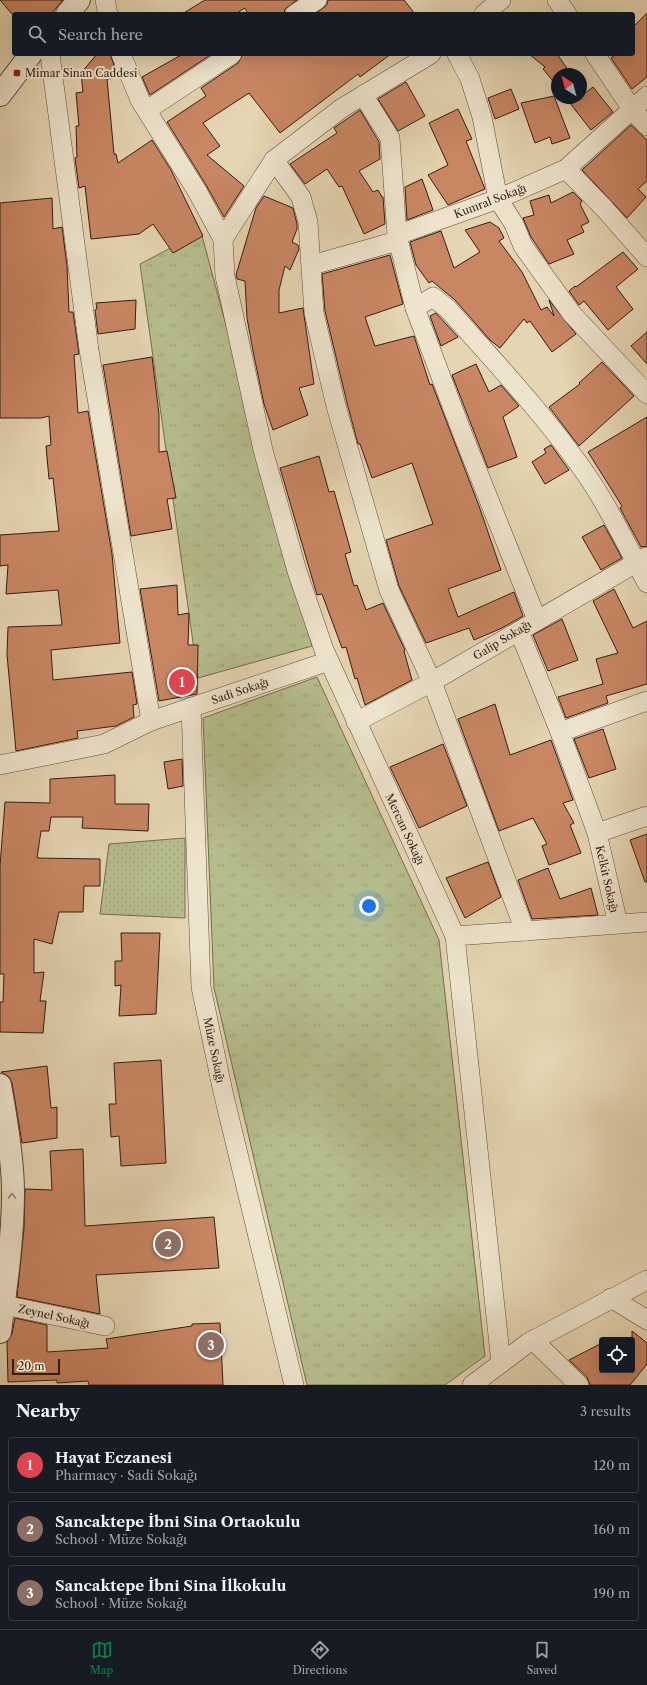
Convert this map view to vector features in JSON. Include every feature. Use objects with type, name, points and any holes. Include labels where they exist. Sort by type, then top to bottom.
[{"type":"street","points":[[69,12],[79,0]]},
{"type":"street","points":[[105,0],[108,12]]},
{"type":"street","points":[[298,12],[317,0]]},
{"type":"street","points":[[486,12],[501,0]]},
{"type":"street","points":[[557,0],[566,12]]},
{"type":"street","points":[[0,95],[29,56]]},
{"type":"street","points":[[50,56],[90,350],[151,721]]},
{"type":"street","points":[[122,56],[140,100],[197,191],[223,239],[274,160],[342,108],[428,56]]},
{"type":"street","points":[[147,110],[229,56]]},
{"type":"street","points":[[458,56],[470,79],[482,117],[498,200],[514,224],[523,246],[572,314],[647,394]]},
{"type":"street","points":[[596,56],[632,109],[647,126]]},
{"type":"street","points":[[363,95],[390,138],[398,235],[415,308],[463,435],[537,620]]},
{"type":"street","name":"Kumral Sokağı","points":[[312,265],[394,242],[398,235],[498,200],[566,169],[647,96]]},
{"type":"street","points":[[274,160],[300,197],[308,222],[314,313],[338,413],[389,590],[432,682],[525,931]]},
{"type":"street","points":[[566,169],[604,208],[647,257]]},
{"type":"street","name":"Mercan Sokağı","points":[[223,239],[225,276],[263,450],[297,571],[329,661],[455,936],[501,1363]]},
{"type":"street","points":[[415,308],[433,297],[448,309],[527,399],[582,467],[609,512],[641,559],[647,583]]},
{"type":"street","name":"Galip Sokağı","points":[[356,722],[432,682],[641,559]]},
{"type":"street","name":"Kelkit Sokağı","points":[[519,631],[560,732],[597,833],[618,924]]},
{"type":"street","name":"Sadi Sokağı","points":[[0,765],[104,744],[151,721],[329,661]]},
{"type":"street","points":[[560,732],[647,701]]},
{"type":"street","name":"Müze Sokağı","points":[[191,707],[201,987],[223,1092],[294,1385]]},
{"type":"street","points":[[597,833],[647,816]]},
{"type":"street","points":[[455,936],[647,922]]},
{"type":"street","points":[[0,1085],[5,1111],[13,1191],[8,1273],[0,1332]]},
{"type":"street","points":[[472,1385],[533,1340],[647,1280]]},
{"type":"street","points":[[611,1298],[647,1320]]},
{"type":"street","name":"Zeynel Sokağı","points":[[4,1305],[105,1326]]},
{"type":"street","points":[[533,1340],[579,1385]]},
{"type":"green space","points":[[201,232],[312,646],[198,678],[140,264]]},
{"type":"green space","points":[[317,677],[439,940],[485,1356],[445,1385],[307,1385],[214,988],[203,718]]},
{"type":"green space","points":[[185,838],[185,918],[100,914],[109,844]]},
{"type":"building","points":[[0,0],[63,0],[53,12],[12,12],[12,14]]},
{"type":"building","points":[[205,0],[297,0],[285,9],[284,12],[247,12],[245,8],[238,12],[185,12]]},
{"type":"building","points":[[328,0],[404,0],[413,12],[318,12],[327,5]]},
{"type":"building","points":[[647,13],[647,77],[632,89],[611,58],[614,56],[635,56],[635,25]]},
{"type":"building","points":[[95,56],[111,56],[114,65],[115,78],[107,79],[114,154],[116,154],[118,163],[152,140],[171,170],[203,236],[173,253],[153,224],[139,234],[91,239],[85,186],[79,188],[75,158],[77,157],[76,126],[79,126],[76,93],[83,92],[81,73]]},
{"type":"building","points":[[179,56],[209,56],[150,95],[142,77]]},
{"type":"building","points":[[242,56],[388,56],[360,77],[358,74],[280,133],[249,93],[203,123],[220,146],[207,155],[244,186],[224,217],[167,122],[206,96],[201,88],[238,63]]},
{"type":"building","points":[[531,56],[558,56],[567,68],[551,68],[551,79],[543,69],[545,67]]},
{"type":"building","points":[[406,82],[425,116],[398,131],[378,99]]},
{"type":"building","points":[[593,87],[613,112],[591,130],[571,104],[587,104],[587,92]]},
{"type":"building","points":[[511,89],[519,109],[495,119],[488,98]]},
{"type":"building","points":[[551,97],[551,104],[557,104],[570,138],[552,144],[550,137],[535,143],[521,103]]},
{"type":"building","points":[[458,109],[472,139],[466,141],[485,189],[448,205],[428,175],[448,165],[429,123]]},
{"type":"building","points":[[360,110],[379,142],[380,159],[359,171],[373,192],[378,190],[383,197],[385,224],[364,234],[342,186],[339,187],[327,169],[305,184],[290,164],[337,133],[334,128]]},
{"type":"building","points":[[631,125],[647,140],[647,181],[638,189],[646,197],[627,218],[582,170]]},
{"type":"building","points":[[422,179],[433,210],[407,220],[405,187]]},
{"type":"building","points":[[573,192],[582,201],[580,204],[589,222],[581,226],[584,232],[567,240],[574,254],[549,264],[531,237],[523,218],[534,215],[530,201],[549,195],[551,203]]},
{"type":"building","points":[[264,196],[293,208],[297,229],[292,242],[298,245],[299,249],[290,270],[285,266],[279,290],[279,313],[303,308],[314,384],[299,388],[308,415],[273,430],[264,404],[253,351],[247,318],[245,281],[237,279],[236,275],[256,208]]},
{"type":"building","points":[[52,198],[53,229],[62,227],[67,266],[69,312],[73,312],[79,354],[74,355],[78,413],[88,411],[112,554],[120,643],[51,650],[53,680],[132,672],[137,704],[133,705],[134,717],[116,726],[77,731],[78,738],[16,751],[7,655],[8,627],[62,625],[58,590],[6,594],[8,565],[0,566],[0,535],[59,531],[53,478],[49,479],[46,446],[51,445],[49,416],[41,418],[0,418],[0,203]]},
{"type":"building","points":[[490,222],[499,228],[504,238],[499,241],[522,272],[541,310],[547,307],[554,316],[549,300],[576,334],[552,352],[530,321],[527,323],[524,319],[500,348],[490,340],[455,300],[432,281],[429,283],[416,265],[410,242],[441,231],[454,268],[480,252],[465,230]]},
{"type":"building","points":[[623,252],[638,269],[616,287],[633,309],[608,330],[584,301],[579,305],[569,291]]},
{"type":"building","points":[[390,255],[403,304],[365,317],[375,346],[414,336],[430,385],[432,384],[479,506],[501,570],[448,589],[458,617],[514,592],[523,616],[502,628],[474,640],[469,628],[426,643],[399,586],[386,540],[433,524],[412,463],[372,478],[360,444],[358,444],[325,311],[322,274]]},
{"type":"building","points":[[136,300],[135,329],[98,334],[95,310],[97,309],[96,303]]},
{"type":"building","points":[[436,313],[458,337],[441,346],[430,316]]},
{"type":"building","points":[[647,332],[647,364],[631,346]]},
{"type":"building","points":[[152,357],[159,414],[159,452],[167,451],[176,498],[167,499],[172,529],[131,536],[103,365]]},
{"type":"building","points":[[602,362],[634,396],[579,446],[549,407],[580,384],[579,383]]},
{"type":"building","points":[[476,364],[489,392],[501,385],[519,406],[503,417],[517,457],[488,468],[452,375]]},
{"type":"building","points":[[647,417],[647,546],[641,547],[620,508],[622,506],[588,452]]},
{"type":"building","points":[[551,445],[569,470],[545,484],[532,462],[546,453],[544,449]]},
{"type":"building","points":[[319,456],[329,492],[334,491],[351,552],[345,554],[354,586],[357,585],[366,610],[383,603],[405,650],[404,651],[412,680],[365,705],[357,678],[355,679],[346,647],[342,648],[322,594],[317,595],[280,468]]},
{"type":"building","points":[[604,525],[622,558],[601,570],[582,537]]},
{"type":"building","points":[[177,585],[178,615],[189,613],[188,645],[198,645],[197,694],[159,701],[140,589]]},
{"type":"building","points":[[614,589],[633,628],[647,621],[647,684],[606,696],[608,703],[566,718],[558,697],[603,684],[596,659],[618,653],[593,601]]},
{"type":"building","points":[[562,619],[578,660],[548,671],[533,635]]},
{"type":"building","points":[[495,704],[510,755],[551,740],[573,800],[563,803],[574,823],[570,825],[581,853],[549,865],[542,846],[547,844],[533,818],[499,831],[458,719]]},
{"type":"building","points":[[603,729],[616,769],[589,778],[574,739]]},
{"type":"building","points":[[443,744],[467,806],[419,828],[390,767]]},
{"type":"building","points":[[182,759],[183,786],[168,789],[164,762]]},
{"type":"building","points":[[115,775],[115,804],[149,804],[148,831],[82,828],[83,817],[51,817],[49,831],[41,831],[37,858],[100,859],[100,886],[84,886],[83,912],[59,912],[52,944],[34,939],[34,973],[44,972],[40,1001],[46,1001],[43,1033],[0,1032],[0,1002],[3,1002],[4,974],[0,974],[0,866],[5,802],[50,803],[50,779]]},
{"type":"building","points":[[647,834],[647,882],[645,882],[630,840]]},
{"type":"building","points":[[488,862],[501,897],[465,918],[446,878]]},
{"type":"building","points":[[548,868],[560,899],[591,888],[598,915],[532,919],[518,880]]},
{"type":"building","points":[[121,933],[160,933],[156,1014],[119,1016],[121,985],[115,986],[115,961],[122,961]]},
{"type":"building","points":[[161,1060],[166,1163],[121,1166],[119,1136],[111,1137],[109,1104],[116,1104],[114,1063]]},
{"type":"building","points":[[47,1066],[51,1108],[57,1107],[57,1138],[22,1143],[12,1083],[9,1077],[1,1072]]},
{"type":"building","points":[[83,1149],[85,1226],[214,1217],[219,1268],[96,1275],[100,1314],[17,1297],[24,1228],[25,1189],[52,1190],[50,1151]]},
{"type":"building","points":[[15,1318],[47,1325],[47,1352],[108,1348],[106,1339],[192,1326],[192,1324],[220,1323],[223,1385],[89,1385],[88,1381],[57,1383],[57,1380],[8,1382],[7,1342],[12,1334]]},
{"type":"building","points":[[632,1331],[647,1343],[647,1364],[630,1385],[590,1385],[587,1377],[569,1360],[599,1345],[599,1373],[635,1373],[635,1337],[632,1337]]},
{"type":"place","name":"Mimar Sinan Caddesi","points":[[17,73]]},
{"type":"place","name":"Hayat Eczanesi","points":[[182,682]]},
{"type":"place","name":"Sancaktepe İbni Sina Ortaokulu","points":[[168,1244]]},
{"type":"place","name":"Sancaktepe İbni Sina İlkokulu","points":[[211,1345]]}]
